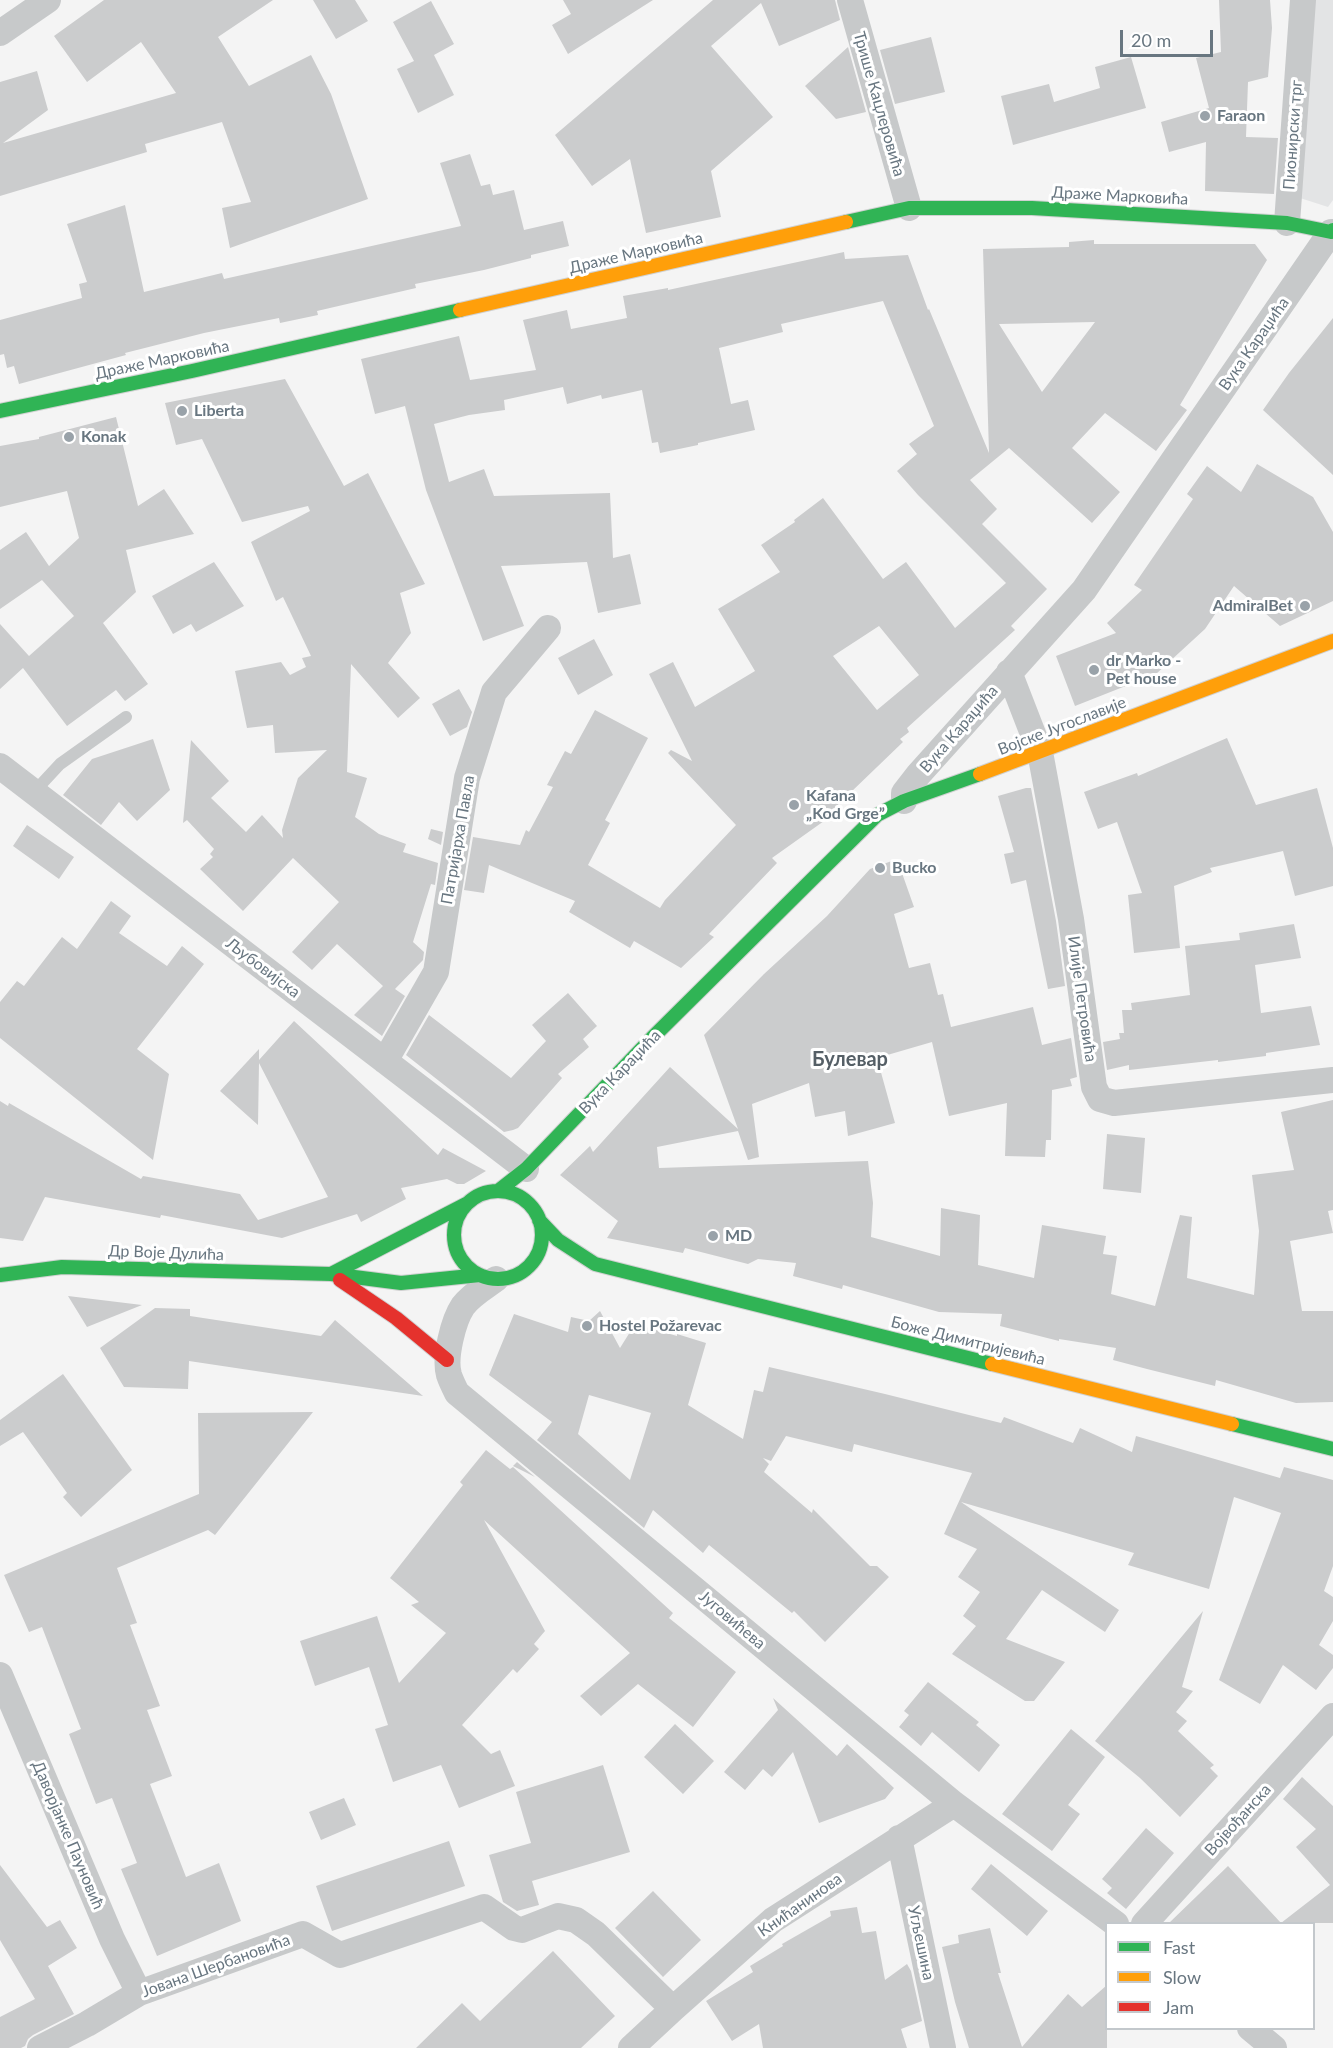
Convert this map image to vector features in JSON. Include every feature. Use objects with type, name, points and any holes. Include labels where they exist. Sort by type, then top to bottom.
[{"type":"main road","name":"Драже Марковића","points":[[0,411],[215,366],[909,208],[1032,208],[1287,223]]},
{"type":"main road","points":[[1287,223],[1332,231]]},
{"type":"main road","name":"Војске Југославије","points":[[904,801],[926,795],[1333,641]]},
{"type":"main road","name":"Вука Караџића","points":[[498,1191],[526,1169],[652,1038],[877,815],[904,801]]},
{"type":"main road","points":[[526,1169],[530,1206]]},
{"type":"main road","points":[[498,1191],[521,1198],[530,1206],[539,1220],[542,1233],[536,1257],[528,1267],[519,1274],[488,1277],[470,1269],[462,1260],[456,1249],[455,1224],[460,1212],[468,1203],[488,1192],[498,1191]]},
{"type":"main road","name":"Др Воје Дулића","points":[[331,1274],[468,1203]]},
{"type":"main road","name":"Боже Димитријевића","points":[[539,1220],[558,1240],[595,1264]]},
{"type":"main road","points":[[21,1257],[62,1267]]},
{"type":"main road","name":"Боже Димитријевића","points":[[575,1265],[595,1264],[1333,1449]]},
{"type":"main road","name":"Др Воје Дулића","points":[[0,1275],[62,1267],[331,1274],[401,1283],[488,1277]]},
{"type":"main road","points":[[528,1267],[546,1267]]},
{"type":"main road","points":[[331,1274],[376,1301],[447,1360]]},
{"type":"street","points":[[0,33],[48,0]]},
{"type":"street","name":"Трише Кацлеровића","points":[[850,0],[909,208]]},
{"type":"street","name":"Пионирски трг","points":[[1287,223],[1303,0]]},
{"type":"street","name":"Вука Караџића","points":[[904,801],[904,793],[918,775],[1084,590],[1332,231]]},
{"type":"street","name":"Патријарха Павла","points":[[385,1061],[436,972],[467,778],[494,692],[548,628]]},
{"type":"street","name":"Илије Петровића","points":[[1009,672],[1040,752],[1071,919],[1094,1087],[1100,1099],[1114,1102],[1333,1080]]},
{"type":"street","name":"Љубовијска","points":[[0,766],[526,1169]]},
{"type":"street","name":"Југовићева","points":[[488,1277],[463,1306],[453,1330],[447,1360],[449,1374],[457,1392],[954,1804],[1115,1922]]},
{"type":"street","name":"Даворјанке Пауновић","points":[[0,1674],[112,1939],[139,1993]]},
{"type":"street","name":"Војвођанска","points":[[1145,1922],[1333,1716]]},
{"type":"street","name":"Книћанинова","points":[[632,2048],[773,1920],[954,1804]]},
{"type":"street","name":"Угљешина","points":[[899,1838],[943,2048]]},
{"type":"street","name":"Јована Шербановића","points":[[40,2048],[87,2024],[139,1993],[303,1934],[340,1954],[484,1907],[514,1928],[522,1929],[558,1916],[576,1920],[596,1934],[673,2009]]},
{"type":"street","points":[[1252,2030],[1274,2048]]},
{"type":"lane","points":[[34,792],[60,764],[126,717]]},
{"type":"shaded area","points":[[1313,0],[1333,0],[1333,200],[1328,207],[1297,197]]},
{"type":"building","points":[[104,0],[273,0],[218,37],[249,86],[311,55],[331,94],[368,199],[230,248],[222,208],[251,202],[222,122],[145,144],[147,152],[0,196],[0,82],[37,71],[48,110],[3,143],[176,93],[141,42],[87,82],[54,36]]},
{"type":"building","points":[[313,0],[355,0],[368,21],[336,39]]},
{"type":"building","points":[[563,0],[653,0],[568,54],[552,25],[571,14]]},
{"type":"building","points":[[713,0],[835,0],[840,20],[779,46],[761,3],[711,46],[773,117],[711,171],[721,217],[646,233],[630,159],[592,186],[555,135]]},
{"type":"building","points":[[1219,0],[1270,0],[1272,28],[1268,77],[1248,82],[1246,137],[1278,138],[1274,194],[1205,191],[1206,142],[1169,152],[1161,122],[1209,108],[1196,58],[1221,52]]},
{"type":"building","points":[[431,1],[454,44],[434,55],[454,95],[418,113],[397,69],[414,61],[393,22]]},
{"type":"building","points":[[931,37],[945,92],[895,104],[880,50]]},
{"type":"building","points":[[848,47],[866,112],[836,119],[805,86]]},
{"type":"building","points":[[1131,57],[1146,108],[1013,145],[1001,96],[1049,84],[1054,102],[1100,88],[1095,67]]},
{"type":"building","points":[[470,154],[481,186],[490,184],[493,195],[514,190],[524,230],[563,221],[569,246],[484,270],[415,284],[416,288],[317,311],[318,315],[280,323],[279,318],[204,333],[19,384],[14,366],[7,368],[4,354],[0,355],[0,320],[82,298],[79,284],[87,282],[67,224],[125,205],[144,292],[222,273],[224,279],[461,226],[440,163]]},
{"type":"building","points":[[1094,240],[1094,244],[1255,244],[1267,260],[1180,405],[1187,410],[1156,451],[1105,413],[1072,448],[1120,492],[1092,523],[1009,448],[970,480],[997,509],[982,524],[1047,589],[1011,626],[1015,630],[907,728],[909,732],[900,739],[903,742],[823,819],[824,821],[772,858],[777,863],[709,934],[714,937],[681,968],[634,941],[630,948],[569,912],[575,901],[489,865],[484,893],[464,890],[473,837],[520,845],[526,830],[529,832],[553,787],[547,785],[565,751],[571,754],[595,710],[648,738],[605,820],[610,823],[588,865],[660,908],[736,825],[668,753],[671,750],[692,761],[649,674],[673,662],[695,707],[755,671],[718,609],[780,572],[761,545],[795,522],[794,520],[823,498],[883,579],[906,562],[955,628],[1006,583],[897,471],[917,454],[909,444],[934,426],[883,301],[781,324],[783,332],[719,348],[731,404],[748,400],[755,430],[660,453],[658,442],[652,443],[642,390],[602,399],[601,395],[567,404],[563,387],[504,400],[505,410],[469,415],[434,424],[449,482],[484,469],[494,496],[610,493],[613,558],[630,554],[641,604],[598,613],[587,562],[501,566],[524,626],[483,641],[426,490],[405,406],[375,414],[361,359],[459,336],[470,380],[536,370],[523,320],[567,310],[571,329],[627,318],[623,296],[668,288],[668,290],[844,252],[845,259],[908,255],[928,310],[989,453],[983,249],[1069,247],[1069,242]],"holes":[[[1095,322],[1042,392],[999,324]],[[879,626],[919,675],[877,710],[833,656]]]},
{"type":"building","points":[[1333,318],[1333,475],[1263,410]]},
{"type":"building","points":[[285,379],[344,486],[368,473],[425,584],[400,593],[411,633],[388,663],[420,698],[398,718],[351,664],[347,772],[367,778],[355,817],[379,834],[406,844],[403,852],[438,863],[435,885],[431,884],[413,942],[424,952],[423,960],[395,989],[405,996],[382,1036],[354,1015],[383,986],[337,944],[312,970],[292,952],[339,902],[293,858],[243,911],[200,869],[213,857],[210,854],[214,849],[187,820],[183,823],[191,740],[229,781],[211,798],[246,832],[262,815],[283,838],[282,830],[298,778],[327,750],[275,753],[273,725],[247,728],[235,671],[281,662],[290,675],[306,667],[302,658],[311,656],[283,597],[276,601],[251,542],[310,511],[308,506],[242,522],[202,439],[176,445],[165,403]]},
{"type":"building","points":[[116,417],[138,506],[164,489],[194,534],[126,550],[136,592],[103,623],[148,684],[125,701],[116,690],[67,726],[23,668],[0,689],[0,624],[29,656],[74,616],[42,580],[0,609],[0,550],[26,532],[49,566],[79,538],[67,491],[0,507],[0,446],[39,439],[39,437]]},
{"type":"building","points":[[1257,464],[1313,497],[1333,532],[1333,601],[1280,626],[1234,586],[1205,629],[1156,674],[1075,706],[1056,656],[1116,633],[1107,623],[1142,590],[1134,585],[1193,499],[1187,494],[1207,466],[1241,492]]},
{"type":"building","points":[[214,562],[244,606],[196,632],[191,624],[173,634],[152,596]]},
{"type":"building","points":[[594,639],[613,675],[578,695],[558,658]]},
{"type":"building","points":[[459,689],[472,712],[467,727],[450,736],[432,704]]},
{"type":"building","points":[[1227,738],[1256,805],[1317,788],[1333,848],[1333,886],[1295,896],[1283,851],[1210,868],[1212,872],[1174,886],[1180,948],[1134,953],[1128,895],[1142,893],[1117,822],[1098,829],[1084,792],[1137,773],[1138,776]]},
{"type":"building","points":[[153,739],[170,790],[137,821],[119,802],[101,825],[63,795],[92,759]]},
{"type":"building","points":[[1031,788],[1056,921],[1065,986],[1048,989],[1026,880],[1011,884],[1004,854],[1014,852],[998,796]]},
{"type":"building","points":[[27,825],[74,857],[59,879],[13,846]]},
{"type":"building","points":[[431,829],[443,832],[441,845],[428,839]]},
{"type":"building","points":[[897,859],[914,907],[894,914],[909,968],[930,963],[938,995],[943,994],[951,1027],[1033,1007],[1042,1045],[1071,1038],[1077,1077],[1070,1079],[1072,1086],[1052,1090],[1051,1140],[1046,1140],[1045,1157],[1005,1156],[1007,1103],[949,1116],[932,1042],[877,1058],[895,1123],[848,1136],[845,1111],[815,1117],[809,1083],[752,1104],[759,1157],[748,1160],[738,1131],[657,1147],[659,1168],[868,1161],[873,1203],[871,1237],[940,1256],[941,1208],[980,1215],[978,1265],[1034,1278],[1042,1225],[1106,1236],[1103,1254],[1117,1256],[1111,1294],[1155,1306],[1180,1215],[1192,1217],[1187,1278],[1254,1295],[1259,1231],[1252,1175],[1294,1170],[1281,1112],[1333,1100],[1333,1210],[1328,1211],[1333,1233],[1290,1241],[1302,1311],[1333,1311],[1333,1402],[1296,1403],[1216,1380],[1215,1386],[1147,1369],[1113,1360],[1116,1348],[1059,1339],[1059,1341],[1000,1326],[1002,1314],[939,1312],[843,1285],[842,1289],[793,1276],[796,1263],[758,1259],[748,1264],[685,1248],[683,1253],[607,1238],[618,1221],[560,1175],[590,1146],[593,1152],[670,1067],[738,1129],[704,1035],[764,974],[827,916],[870,869]]},
{"type":"building","points":[[111,901],[131,916],[119,933],[167,966],[182,946],[204,964],[137,1049],[169,1074],[153,1160],[0,1038],[0,1002],[17,981],[24,986],[62,937],[77,949]]},
{"type":"building","points":[[1294,924],[1301,958],[1255,965],[1261,1013],[1311,1006],[1320,1045],[1266,1053],[1266,1056],[1218,1062],[1218,1060],[1129,1070],[1129,1065],[1107,1070],[1103,1042],[1120,1039],[1119,1033],[1124,1033],[1122,1010],[1132,1010],[1131,1003],[1190,995],[1185,946],[1240,940],[1239,933]]},
{"type":"building","points":[[568,993],[597,1026],[583,1039],[589,1047],[558,1074],[562,1078],[518,1128],[513,1130],[504,1132],[406,1055],[429,1015],[511,1078],[546,1041],[532,1025]]},
{"type":"building","points":[[294,1021],[438,1155],[443,1148],[486,1171],[464,1184],[457,1184],[447,1179],[401,1188],[406,1199],[361,1222],[357,1214],[282,1238],[161,1215],[160,1218],[45,1197],[23,1241],[0,1238],[0,1101],[8,1106],[9,1103],[141,1179],[143,1176],[240,1194],[258,1220],[328,1197],[259,1063],[258,1125],[220,1091],[259,1049],[259,1060]]},
{"type":"building","points":[[1107,1134],[1145,1138],[1141,1193],[1103,1189]]},
{"type":"building","points":[[68,1296],[142,1305],[87,1327]]},
{"type":"building","points":[[155,1308],[190,1309],[190,1316],[321,1336],[335,1320],[423,1396],[189,1361],[188,1389],[124,1387],[100,1348]]},
{"type":"building","points":[[600,1311],[620,1348],[635,1324],[706,1343],[688,1405],[743,1439],[754,1390],[763,1392],[769,1367],[1001,1423],[1004,1417],[1073,1443],[1080,1428],[1132,1452],[1136,1436],[1280,1478],[1284,1467],[1333,1480],[1333,1566],[1324,1591],[1333,1597],[1333,1621],[1319,1645],[1333,1655],[1333,1668],[1316,1690],[1283,1665],[1260,1704],[1219,1680],[1281,1513],[1234,1497],[1209,1589],[1128,1565],[1134,1553],[961,1502],[1119,1610],[1105,1632],[1042,1590],[1006,1639],[1065,1662],[1034,1701],[1025,1701],[952,1654],[976,1626],[963,1616],[980,1592],[958,1577],[977,1549],[944,1534],[972,1473],[854,1444],[852,1452],[786,1436],[771,1461],[763,1458],[769,1464],[764,1472],[812,1513],[813,1509],[870,1566],[877,1566],[889,1577],[825,1642],[794,1611],[792,1613],[709,1545],[703,1553],[653,1510],[644,1528],[537,1440],[552,1422],[489,1375],[514,1314],[568,1332],[571,1317],[589,1321]],"holes":[[[589,1395],[651,1413],[630,1480],[578,1434]]]},
{"type":"building","points":[[63,1374],[132,1470],[81,1517],[63,1497],[67,1493],[23,1432],[0,1446],[0,1420]]},
{"type":"building","points":[[313,1412],[215,1535],[208,1530],[117,1568],[137,1623],[130,1625],[160,1706],[147,1710],[172,1776],[150,1784],[186,1877],[219,1863],[241,1921],[157,1956],[121,1869],[137,1863],[112,1798],[96,1804],[69,1734],[81,1729],[42,1627],[29,1632],[4,1575],[199,1494],[198,1413]]},
{"type":"building","points":[[486,1450],[510,1469],[513,1467],[673,1613],[669,1618],[736,1672],[693,1727],[638,1684],[601,1716],[580,1696],[630,1653],[484,1520],[545,1631],[534,1644],[539,1649],[517,1673],[513,1669],[462,1725],[491,1754],[500,1750],[515,1786],[459,1808],[441,1765],[393,1782],[375,1729],[388,1725],[369,1667],[315,1686],[300,1641],[377,1616],[399,1683],[446,1633],[411,1605],[419,1602],[390,1578],[463,1485],[460,1482]]},
{"type":"building","points":[[517,1462],[535,1477],[513,1466]]},
{"type":"building","points":[[1203,1611],[1182,1687],[1193,1691],[1176,1712],[1187,1721],[1178,1731],[1214,1765],[1210,1768],[1218,1776],[1180,1817],[1140,1778],[1095,1741]]},
{"type":"building","points":[[928,1682],[979,1722],[976,1725],[1000,1745],[979,1772],[932,1732],[921,1746],[899,1727],[909,1715],[904,1711]]},
{"type":"building","points":[[773,1698],[837,1756],[847,1744],[894,1788],[885,1799],[819,1823],[793,1752],[772,1777],[763,1769],[745,1790],[724,1772],[778,1710]]},
{"type":"building","points":[[675,1724],[714,1761],[683,1794],[644,1757]]},
{"type":"building","points":[[1071,1729],[1105,1757],[1068,1805],[1080,1814],[1052,1851],[1002,1814]]},
{"type":"building","points":[[603,1765],[630,1852],[532,1881],[539,1905],[517,1911],[503,1902],[489,1855],[531,1843],[516,1792]]},
{"type":"building","points":[[1302,1777],[1333,1806],[1333,1923],[1282,1922],[1330,1885],[1296,1847],[1316,1829],[1283,1799]]},
{"type":"building","points":[[344,1798],[356,1825],[321,1840],[309,1812]]},
{"type":"building","points":[[1146,1828],[1174,1853],[1126,1909],[1107,1893],[1112,1888],[1102,1879]]},
{"type":"building","points":[[449,1841],[465,1886],[332,1931],[316,1886]]},
{"type":"building","points":[[991,1864],[1048,1911],[1027,1936],[971,1889]]},
{"type":"building","points":[[0,1865],[47,1927],[60,1920],[77,1948],[48,1966],[74,2014],[33,2035],[21,2048],[0,2048],[0,2017],[35,1999],[0,1940]]},
{"type":"building","points":[[1228,1866],[1280,1922],[1170,1922]]},
{"type":"building","points":[[653,1891],[701,1940],[663,1977],[615,1928]]},
{"type":"building","points":[[857,1907],[862,1933],[876,1931],[885,1980],[907,1964],[911,1971],[922,2021],[901,2029],[907,2048],[763,2048],[759,2024],[732,2041],[706,2001],[753,1972],[750,1966],[783,1946],[782,1944],[831,1916],[830,1911]]},
{"type":"building","points":[[990,1928],[1001,1973],[998,1973],[1022,2047],[1068,1994],[1082,2007],[1105,1987],[1107,2048],[969,2048],[942,1947],[959,1943],[958,1935]]},
{"type":"building","points":[[553,1951],[615,2016],[581,2048],[416,2048],[462,2003],[480,2021]]},
{"type":"traffic: fast","points":[[846,222],[909,208],[1032,208],[1287,223],[1331,232],[1333,230]]},
{"type":"traffic: fast","points":[[0,411],[192,371],[460,310]]},
{"type":"traffic: fast","points":[[498,1191],[526,1169],[652,1038],[877,815],[904,801],[980,774]]},
{"type":"traffic: fast","points":[[498,1191],[515,1195],[529,1204],[538,1218],[542,1235],[538,1252],[529,1266],[515,1275],[498,1279],[481,1275],[467,1266],[458,1252],[454,1235],[458,1218],[467,1204],[481,1195],[498,1191]]},
{"type":"traffic: fast","points":[[331,1274],[468,1203]]},
{"type":"traffic: fast","points":[[539,1220],[558,1240],[595,1264],[992,1364]]},
{"type":"traffic: fast","points":[[0,1275],[62,1267],[331,1274],[401,1283],[480,1275]]},
{"type":"traffic: fast","points":[[1232,1424],[1333,1449]]},
{"type":"traffic: slow","points":[[460,310],[846,222]]},
{"type":"traffic: slow","points":[[980,774],[1333,641]]},
{"type":"traffic: slow","points":[[992,1364],[1232,1424]]},
{"type":"traffic: jam","points":[[340,1280],[396,1318],[447,1360]]},
{"type":"place","name":"Faraon","points":[[1205,116]]},
{"type":"place","name":"Liberta","points":[[182,411]]},
{"type":"place","name":"Konak","points":[[69,437]]},
{"type":"place","name":"AdmiralBet","points":[[1305,606]]},
{"type":"place","name":"dr Marko - Pet house","points":[[1094,670]]},
{"type":"place","name":"Kafana „Kod Grge”","points":[[794,805]]},
{"type":"place","name":"Bucko","points":[[880,868]]},
{"type":"place","name":"MD","points":[[713,1236]]},
{"type":"place","name":"Hostel Požarevac","points":[[587,1326]]},
{"type":"district","name":"Булевар","points":[[850,1060]]}]
